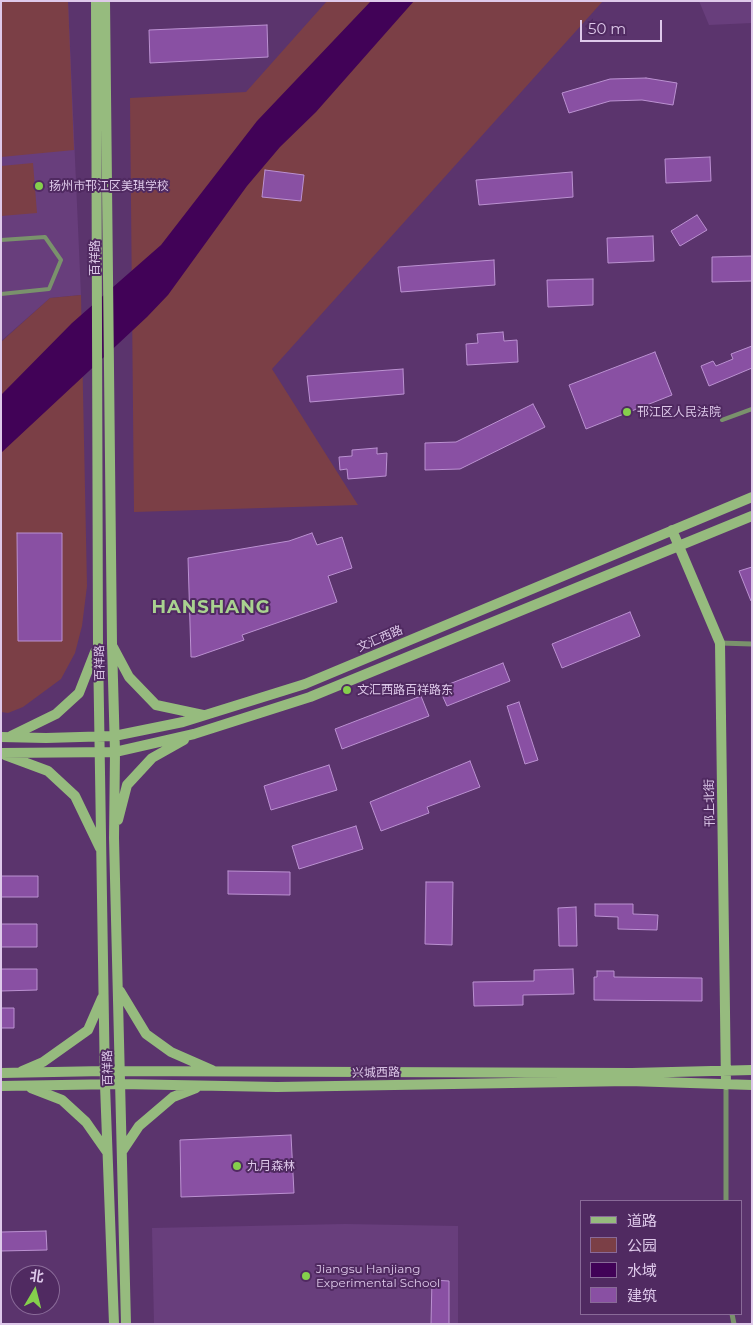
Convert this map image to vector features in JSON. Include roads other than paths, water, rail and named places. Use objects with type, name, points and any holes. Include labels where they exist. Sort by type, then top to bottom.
[{"type":"street","name":"百祥路","points":[[96,1],[98,647],[105,1085],[114,1324]]},
{"type":"street","name":"百祥路","points":[[105,1],[108,362],[115,752],[114,838],[126,1324]]},
{"type":"street","name":"文汇西路","points":[[6,737],[114,736],[204,715],[305,684],[752,497]]},
{"type":"street","points":[[1,753],[115,752],[194,734],[310,697],[752,516]]},
{"type":"street","name":"邗上北街","points":[[672,530],[720,643],[726,1085]]},
{"type":"street","points":[[720,643],[752,644]]},
{"type":"street","points":[[112,644],[129,677],[156,705],[204,715]]},
{"type":"street","points":[[6,737],[56,714],[79,693],[98,647]]},
{"type":"street","points":[[114,838],[127,785],[152,758],[194,734]]},
{"type":"street","points":[[1,753],[48,771],[75,796],[102,852]]},
{"type":"street","points":[[119,989],[146,1034],[171,1052],[218,1072]]},
{"type":"street","points":[[15,1074],[43,1062],[88,1030],[104,995]]},
{"type":"street","name":"兴城西路","points":[[1,1074],[105,1071],[632,1072],[752,1070]]},
{"type":"street","name":"兴城西路","points":[[1,1086],[121,1084],[277,1087],[629,1081],[752,1085]]},
{"type":"street","points":[[726,1085],[726,1200]]},
{"type":"street","points":[[25,1086],[62,1100],[86,1122],[107,1152]]},
{"type":"street","points":[[123,1150],[139,1126],[173,1097],[203,1086]]},
{"type":"lane","points":[[1,240],[45,237],[61,260],[49,289],[1,294]]},
{"type":"lane","points":[[722,420],[752,409]]},
{"type":"water","points":[[371,1],[414,1],[316,112],[280,147],[247,186],[168,295],[147,317],[1,453],[1,395],[72,323],[161,245],[257,121]]},
{"type":"place","name":"扬州市邗江区美琪学校","points":[[39,186]]},
{"type":"place","name":"邗江区人民法院","points":[[627,412]]},
{"type":"place","name":"文汇西路百祥路东","points":[[347,690]]},
{"type":"place","name":"九月森林","points":[[237,1166]]},
{"type":"place","name":"Jiangsu Hanjiang Experimental School","points":[[306,1276]]},
{"type":"district","name":"HANSHANG","points":[[211,608]]}]
